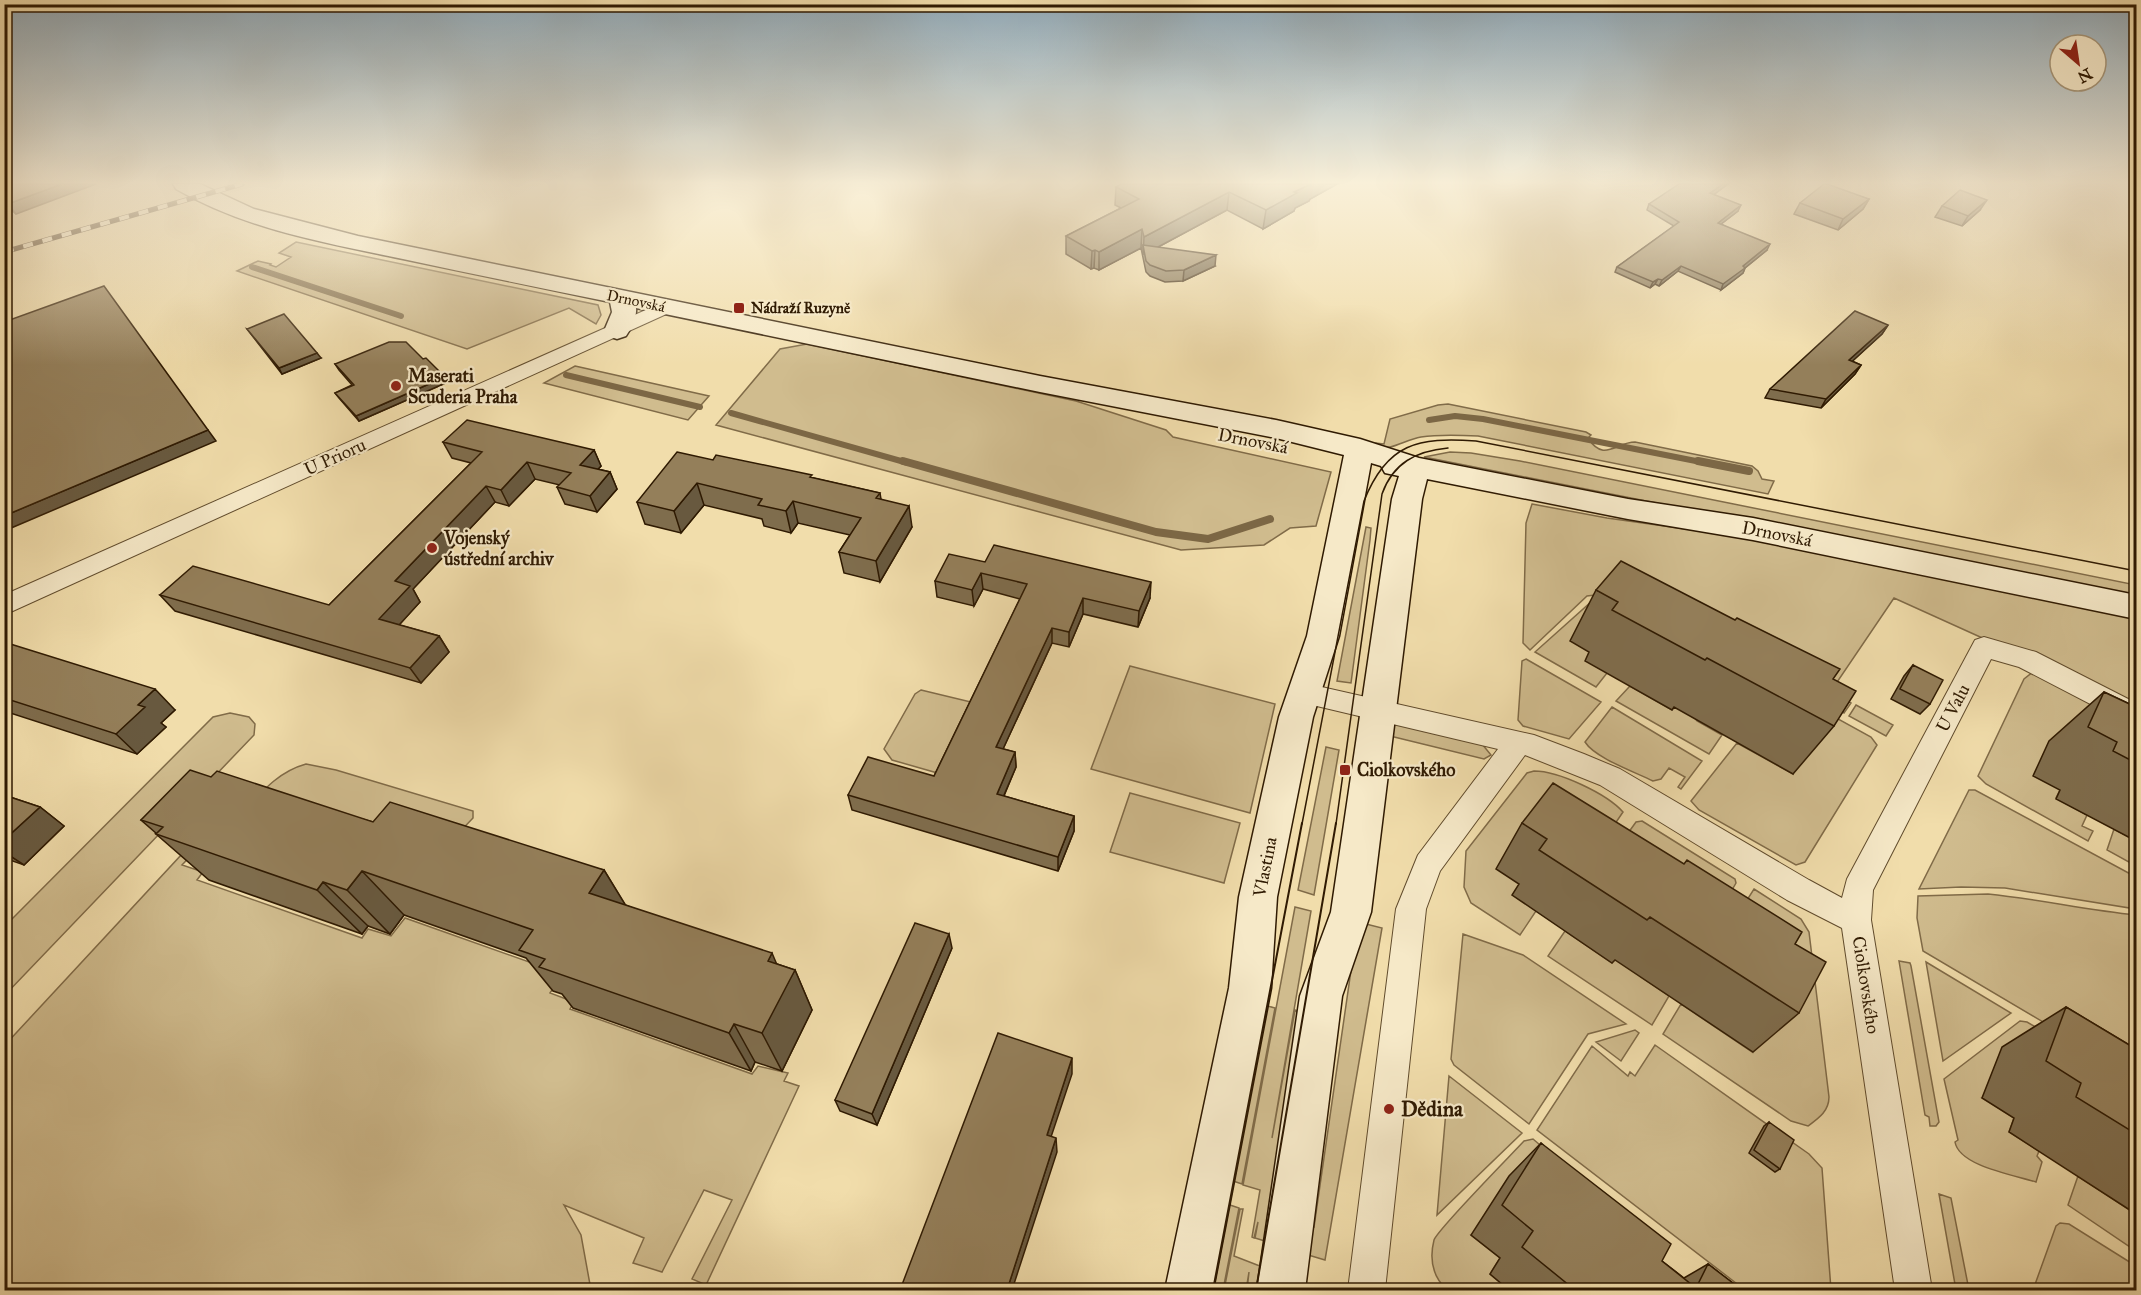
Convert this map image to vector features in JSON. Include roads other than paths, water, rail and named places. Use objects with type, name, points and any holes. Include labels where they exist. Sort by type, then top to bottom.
[{"type":"main road","name":"Drnovská","points":[[369,244],[1094,395],[1225,419],[1358,455],[1416,467],[1628,509],[1754,529],[2136,607]]},
{"type":"main road","points":[[617,331],[624,312],[621,298]]},
{"type":"main road","name":"Vlastina","points":[[1189,1290],[1250,988],[1258,897],[1293,732],[1323,636],[1358,455]]},
{"type":"main road","points":[[1281,1290],[1321,996],[1351,912],[1407,499],[1416,467]]},
{"type":"street","name":"U Prioru","points":[[4,606],[666,307]]},
{"type":"street","name":"U Valu","points":[[1856,920],[1858,890],[1984,647],[2027,659],[2136,715]]},
{"type":"street","name":"Ciolkovského","points":[[1304,693],[1534,746],[1610,777],[1798,890],[1856,920],[1914,1290]]},
{"type":"street","points":[[1366,1290],[1411,909],[1428,864],[1518,743]]},
{"type":"waterway","points":[[252,267],[401,316]]},
{"type":"waterway","points":[[566,375],[700,407]]},
{"type":"waterway","points":[[731,413],[908,463]]},
{"type":"waterway","points":[[1429,420],[1455,416],[1483,419],[1706,463]]},
{"type":"waterway","points":[[903,461],[1156,532],[1208,539],[1270,519]]},
{"type":"waterway","points":[[1698,461],[1749,471]]},
{"type":"tram line","points":[[1302,824],[1364,501],[1373,482],[1394,455],[1421,443],[1476,441],[2136,571]]},
{"type":"tram line","points":[[1336,824],[1382,494],[1392,474],[1407,460],[1426,452],[1448,448]]},
{"type":"tram line","points":[[1213,1290],[1302,823]]},
{"type":"tram line","points":[[1256,1290],[1336,823]]},
{"type":"railway","points":[[4,252],[30,244]]},
{"type":"place","name":"Nádraží Ruzyně","points":[[739,308]]},
{"type":"place","name":"Maserati Scuderia Praha","points":[[396,386]]},
{"type":"place","name":"Vojenský ústřední archiv","points":[[432,548]]},
{"type":"place","name":"Ciolkovského","points":[[1345,770]]},
{"type":"place","name":"Dědina","points":[[1389,1109]]}]
